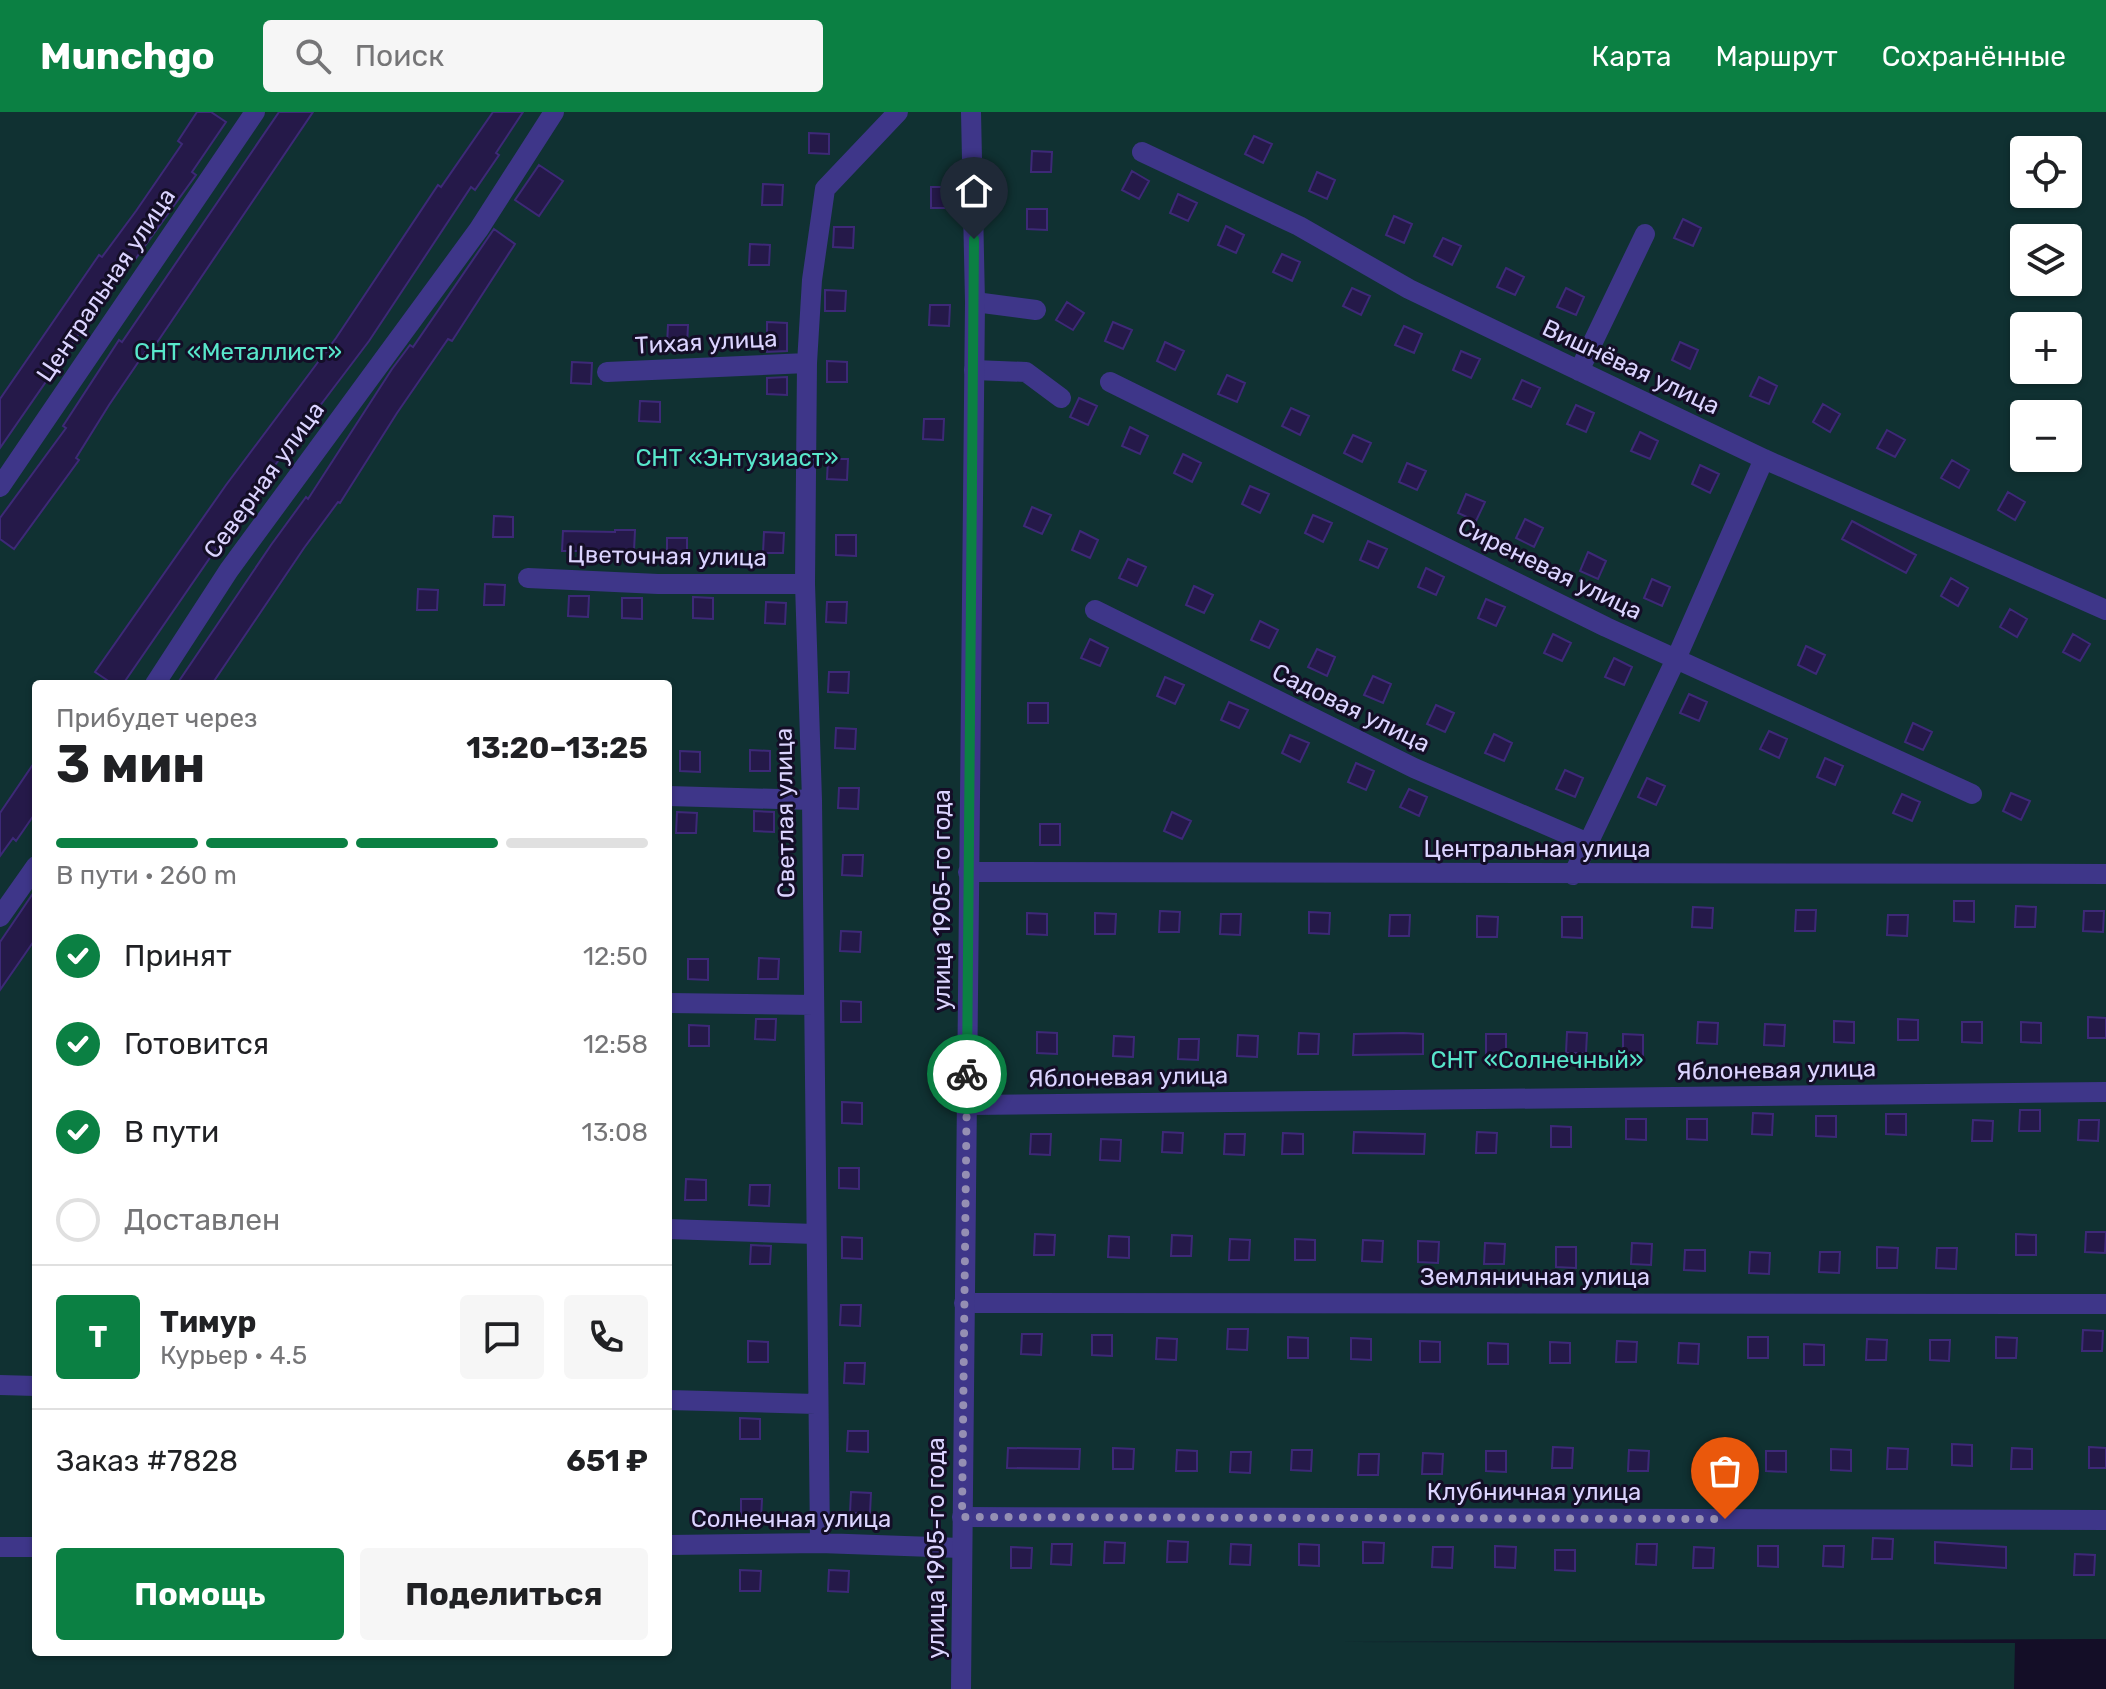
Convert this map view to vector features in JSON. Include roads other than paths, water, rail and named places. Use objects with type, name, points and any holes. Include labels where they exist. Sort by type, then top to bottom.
[{"type":"street","name":"Центральная улица","points":[[0,487],[255,112]]},
{"type":"street","name":"Северная улица","points":[[158,680],[229,570],[479,229],[554,112]]},
{"type":"street","name":"Светлая улица","points":[[820,1543],[816,1404],[812,800],[805,584],[807,363],[812,280],[825,189],[898,112]]},
{"type":"street","name":"улица 1905-го года","points":[[961,1689],[975,302],[971,112]]},
{"type":"street","name":"Вишнёвая улица","points":[[1142,152],[1299,226],[1409,289],[1764,459],[2106,610]]},
{"type":"street","points":[[1579,371],[1623,273],[1645,234]]},
{"type":"street","points":[[975,302],[1036,310]]},
{"type":"street","name":"Тихая улица","points":[[607,372],[807,363]]},
{"type":"street","points":[[974,370],[1026,372],[1061,398]]},
{"type":"street","name":"Сиреневая улица","points":[[1110,382],[1676,659],[1972,794]]},
{"type":"street","points":[[1573,875],[1676,659],[1764,459]]},
{"type":"street","name":"Цветочная улица","points":[[528,578],[658,584],[805,584]]},
{"type":"street","name":"Садовая улица","points":[[1095,610],[1414,768],[1588,843]]},
{"type":"street","points":[[672,796],[812,800]]},
{"type":"street","points":[[0,917],[32,872]]},
{"type":"street","name":"Центральная улица","points":[[968,872],[2106,874]]},
{"type":"street","points":[[672,1003],[814,1005]]},
{"type":"street","name":"Яблоневая улица","points":[[967,1105],[2106,1092]]},
{"type":"street","points":[[672,1229],[815,1234]]},
{"type":"street","name":"Земляничная улица","points":[[964,1303],[2106,1304]]},
{"type":"street","points":[[0,1385],[32,1386]]},
{"type":"street","points":[[672,1400],[816,1404]]},
{"type":"street","name":"Клубничная улица","points":[[962,1517],[2106,1520]]},
{"type":"street","name":"Солнечная улица","points":[[672,1545],[820,1543],[961,1548]]},
{"type":"street","points":[[0,1547],[32,1547]]},
{"type":"park label","name":"СНТ «Металлист»","points":[[238,352]]},
{"type":"park label","name":"СНТ «Энтузиаст»","points":[[737,458]]},
{"type":"park label","name":"СНТ «Солнечный»","points":[[1537,1060]]}]
